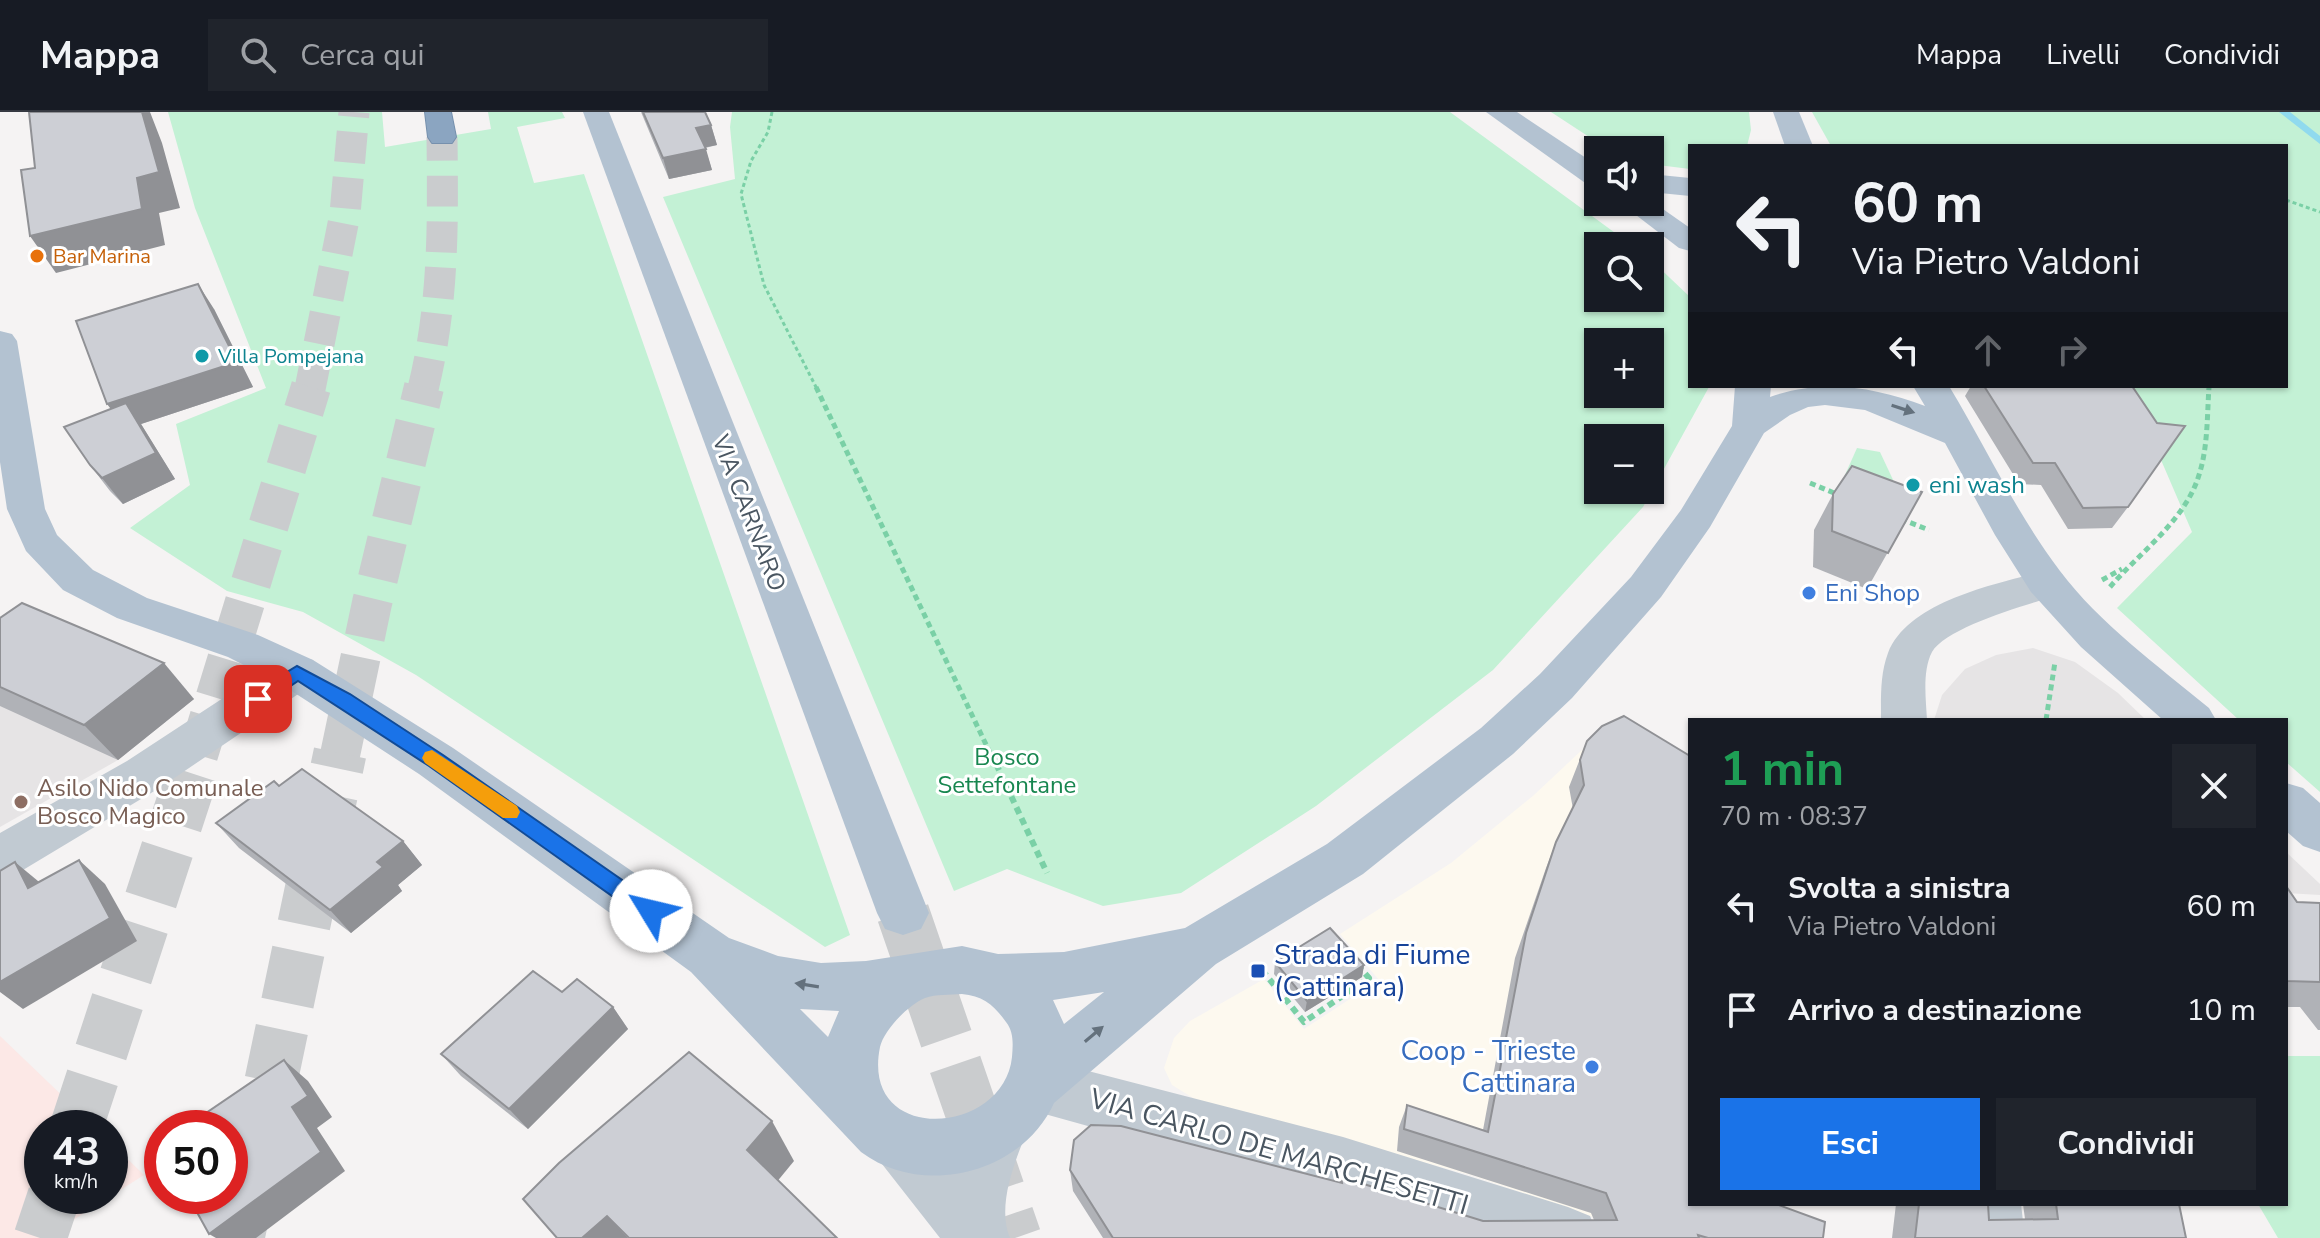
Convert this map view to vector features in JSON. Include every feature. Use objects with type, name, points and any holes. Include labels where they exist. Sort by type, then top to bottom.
[{"type":"main road","name":"VIA CARNARO","points":[[596,112],[903,913]]},
{"type":"main road","points":[[1499,112],[1570,162],[1584,168]]},
{"type":"main road","points":[[1786,112],[1797,144]]},
{"type":"main road","points":[[1664,184],[1688,187]]},
{"type":"main road","points":[[1664,201],[1688,208]]},
{"type":"main road","points":[[1654,216],[1688,241]]},
{"type":"main road","points":[[1,352],[26,509],[40,542],[78,580],[132,608],[243,646],[343,699],[710,955],[856,1104],[875,1128],[903,1144],[936,1149],[970,1143],[1017,1106],[1197,948],[1345,859],[1497,741],[1556,686],[1646,587],[1696,518],[1756,399],[1782,404],[1820,396],[1873,399],[1917,414],[1958,435]]},
{"type":"main road","points":[[1932,388],[2016,537],[2047,584],[2133,668],[2191,718]]},
{"type":"main road","points":[[2288,804],[2320,832]]},
{"type":"main road","points":[[998,978],[1064,976],[1197,948]]},
{"type":"main road","points":[[710,955],[772,979],[819,987],[863,986],[941,969],[971,969],[998,978],[1020,995],[1035,1018],[1041,1052],[1017,1106]]},
{"type":"main road","points":[[856,1104],[848,1076],[851,1045],[864,1017],[885,994],[912,977]]},
{"type":"street","points":[[1904,718],[1905,675],[1913,644],[1939,623],[1981,605],[2047,584]]},
{"type":"street","points":[[0,858],[144,774],[297,672]]},
{"type":"street","points":[[977,1236],[980,1174],[1017,1106]]},
{"type":"street","name":"VIA CARLO DE MARCHESETTI","points":[[1017,1106],[1343,1167],[1568,1238]]},
{"type":"street","points":[[903,1144],[977,1236]]},
{"type":"street","points":[[1991,1206],[1994,1238]]},
{"type":"path","points":[[772,112],[768,132],[751,161],[741,194],[764,285],[849,452],[1047,873]]},
{"type":"path","points":[[2288,201],[2320,212]]},
{"type":"path","points":[[2107,591],[2126,566],[2179,513],[2195,488],[2205,445],[2209,388]]},
{"type":"path","points":[[1810,483],[1850,499]]},
{"type":"path","points":[[1890,514],[1929,530]]},
{"type":"path","points":[[2046,718],[2056,656]]},
{"type":"path","points":[[1255,962],[1304,1022],[1369,978],[1359,967]]},
{"type":"shaded area","points":[[29,628],[194,699],[118,760],[0,827],[0,649]]},
{"type":"shaded area","points":[[2033,648],[2075,662],[2118,693],[2144,718],[1935,718],[1942,695],[1965,669],[1996,655]]},
{"type":"shaded area","points":[[1600,733],[1688,1194],[1688,1206],[1654,1238],[1474,1176],[1198,1101],[1172,1085],[1164,1068],[1174,1038],[1190,1021],[1264,979],[1304,1029],[1379,980],[1340,934],[1451,863],[1534,795]]},
{"type":"shaded area","points":[[2288,854],[2320,884],[2320,895],[2288,893]]},
{"type":"shaded area","points":[[0,1036],[77,1110],[24,1110],[24,1214],[83,1214],[45,1238],[0,1238]]},
{"type":"shaded area","points":[[128,1159],[144,1175],[128,1185]]},
{"type":"green space","points":[[168,112],[382,112],[385,147],[491,129],[488,112],[562,112],[565,118],[517,127],[534,183],[584,174],[850,935],[825,947],[416,675],[303,612],[227,591],[130,528],[190,485],[176,424],[266,388],[195,208]]},
{"type":"green space","name":"Bosco Settefontane","points":[[732,112],[1450,112],[1584,210],[1584,216],[1592,216],[1614,232],[1584,232],[1584,312],[1664,312],[1664,272],[1688,295],[1688,388],[1708,388],[1664,469],[1664,424],[1584,424],[1584,504],[1645,504],[1643,507],[1493,670],[1316,806],[1181,893],[1103,906],[1007,869],[954,891],[663,197],[735,179],[730,127]]},
{"type":"green space","points":[[1551,112],[1749,112],[1751,130],[1748,144],[1688,144],[1688,169],[1664,166],[1664,136],[1588,136]]},
{"type":"green space","points":[[1812,112],[2320,112],[2320,792],[2288,764],[2288,718],[2237,718],[2117,608],[2192,532],[2155,446],[2120,388],[2288,388],[2288,144],[1830,144]]},
{"type":"green space","points":[[1857,448],[1880,452],[1909,514],[1840,486]]},
{"type":"green space","points":[[2288,1056],[2320,1056],[2320,1238],[2278,1238],[2259,1206],[2288,1206]]},
{"type":"building","points":[[29,112],[142,112],[159,172],[137,178],[142,209],[30,236],[21,170],[35,168]]},
{"type":"building","points":[[643,112],[705,112],[711,125],[696,128],[706,149],[663,158]]},
{"type":"building","points":[[198,284],[237,362],[107,404],[76,321]]},
{"type":"building","points":[[1985,388],[2133,388],[2157,423],[2185,426],[2128,507],[2083,508],[2055,463],[2033,463]]},
{"type":"building","points":[[126,403],[156,453],[102,478],[64,427]]},
{"type":"building","points":[[1852,466],[1922,492],[1888,553],[1832,531],[1833,494]]},
{"type":"building","points":[[22,603],[164,663],[84,725],[0,687],[0,618]]},
{"type":"building","name":"Coop - Trieste Cattinara","points":[[1624,716],[1688,755],[1688,1206],[1781,1206],[1825,1222],[1823,1238],[1708,1238],[1698,1235],[1699,1238],[1113,1238],[1070,1170],[1074,1140],[1091,1125],[1121,1126],[1342,1183],[1341,1177],[1483,1221],[1617,1220],[1606,1193],[1404,1129],[1407,1105],[1488,1132],[1526,933],[1556,842],[1584,785],[1580,760],[1587,741],[1602,726]]},
{"type":"building","points":[[302,769],[403,841],[377,862],[383,867],[330,910],[216,823],[274,781],[279,786]]},
{"type":"building","points":[[79,860],[110,918],[0,982],[0,871],[15,862],[28,888]]},
{"type":"building","points":[[2288,889],[2297,902],[2320,903],[2320,982],[2288,981]]},
{"type":"building","points":[[1330,928],[1364,965],[1307,1001],[1275,962]]},
{"type":"building","points":[[533,971],[562,992],[577,979],[613,1007],[509,1109],[441,1054]]},
{"type":"building","points":[[689,1052],[772,1121],[747,1150],[837,1238],[629,1238],[607,1216],[582,1238],[557,1238],[523,1199],[559,1163]]},
{"type":"building","points":[[284,1060],[308,1096],[292,1107],[321,1152],[248,1205],[248,1110],[210,1110]]},
{"type":"building","points":[[1919,1206],[1988,1206],[1989,1220],[2058,1219],[2056,1206],[2179,1206],[2186,1238],[1915,1238]]},
{"type":"building","points":[[198,1214],[236,1214],[209,1234]]},
{"type":"waterway","points":[[2284,112],[2320,141]]},
{"type":"tunnel","points":[[310,389],[345,214],[354,112]]},
{"type":"tunnel","points":[[423,389],[439,295],[442,137]]},
{"type":"tunnel","points":[[198,755],[311,387]]},
{"type":"tunnel","points":[[340,755],[372,603],[424,387]]},
{"type":"tunnel","points":[[82,1110],[199,753]]},
{"type":"tunnel","points":[[238,1238],[340,753]]},
{"type":"tunnel","points":[[903,913],[1015,1238]]},
{"type":"tunnel","points":[[40,1238],[48,1214]]},
{"type":"slow traffic","points":[[432,758],[510,812]]},
{"type":"place","name":"Bar Marina","points":[[37,256]]},
{"type":"place","name":"Villa Pompejana","points":[[202,356]]},
{"type":"place","name":"eni wash","points":[[1913,485]]},
{"type":"place","name":"Eni Shop","points":[[1809,593]]},
{"type":"place","name":"Asilo Nido Comunale Bosco Magico","points":[[21,802]]},
{"type":"place","name":"Strada di Fiume (Cattinara)","points":[[1258,971]]},
{"type":"place","name":"Coop - Trieste Cattinara","points":[[1592,1067]]},
{"type":"route","points":[[258,699],[297,672],[436,761],[651,911]]}]
